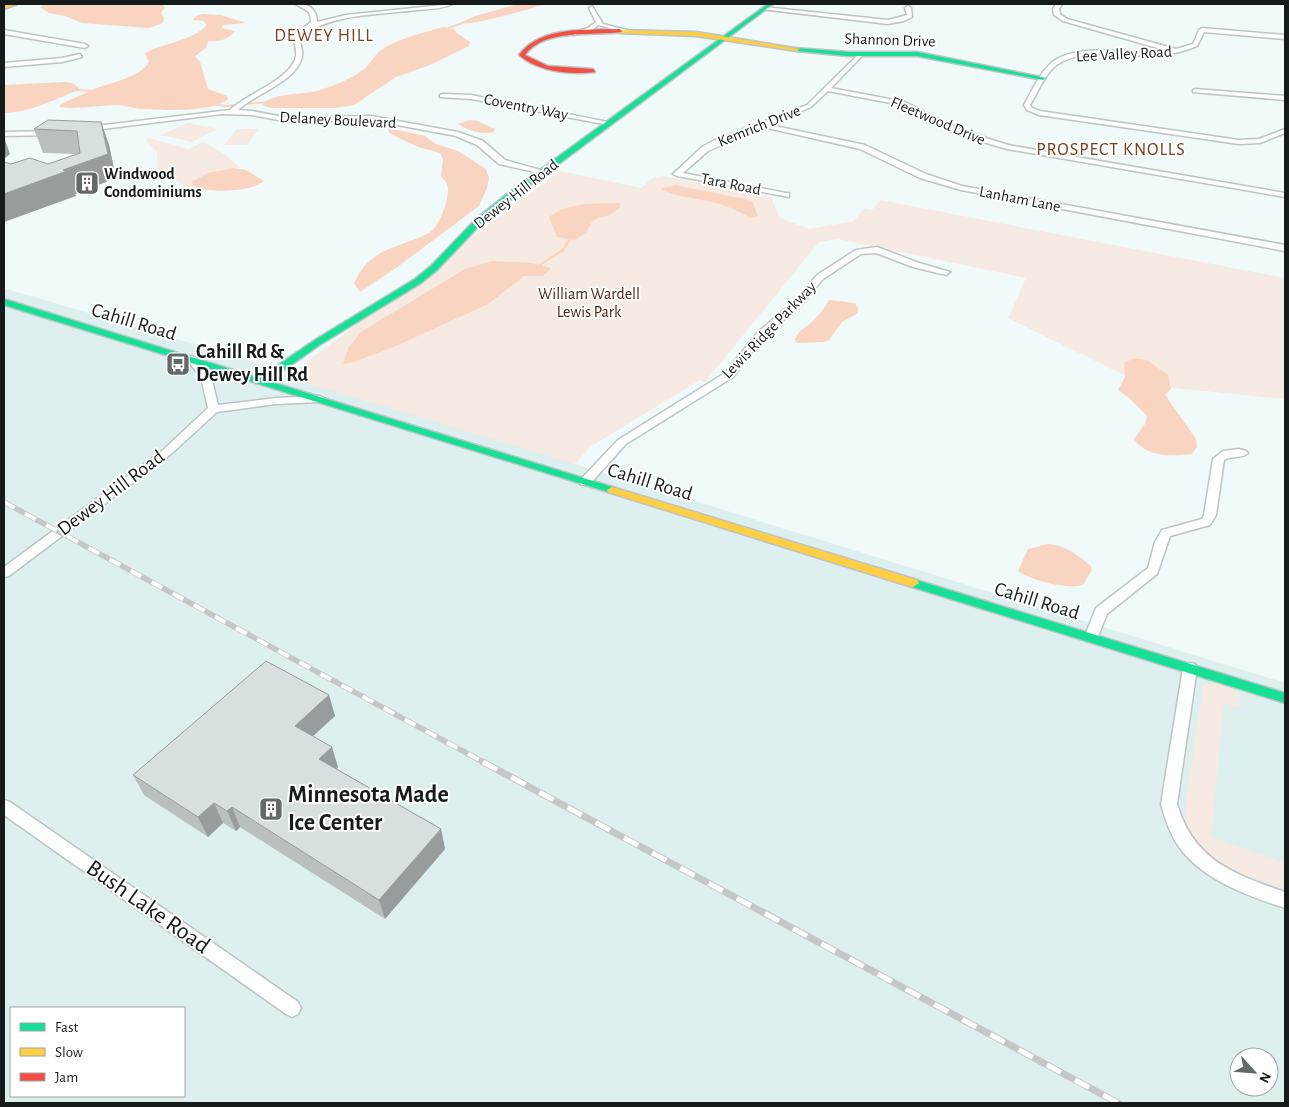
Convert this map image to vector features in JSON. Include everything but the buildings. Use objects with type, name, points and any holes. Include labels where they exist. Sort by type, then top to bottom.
[{"type":"street","points":[[4,8],[15,4]]},
{"type":"street","points":[[233,112],[242,103],[287,75],[295,67],[299,54],[296,36],[314,22],[314,14],[311,10],[299,4]]},
{"type":"street","points":[[309,27],[348,17],[449,4]]},
{"type":"street","points":[[1059,4],[1056,9],[1057,15],[1065,20],[1178,52]]},
{"type":"street","points":[[767,6],[888,22],[910,16],[908,8]]},
{"type":"street","name":"Dewey Hill Road","points":[[261,381],[318,342],[377,308],[418,281],[434,268],[478,222],[767,6]]},
{"type":"street","points":[[592,8],[598,22],[612,29],[628,31]]},
{"type":"street","points":[[576,34],[598,22]]},
{"type":"street","name":"Lee Valley Road","points":[[1043,78],[1054,63],[1075,55],[1147,55],[1178,52],[1195,45],[1202,30],[1285,37]]},
{"type":"street","name":"Shannon Drive","points":[[593,71],[549,67],[531,62],[522,55],[524,48],[536,41],[576,34],[628,31],[682,33],[725,37],[828,53],[860,55],[915,54],[1043,78]]},
{"type":"street","points":[[4,32],[86,46]]},
{"type":"street","name":"Kemrich Drive","points":[[677,174],[705,149],[718,142],[809,106],[860,55]]},
{"type":"street","points":[[4,65],[54,61],[80,56]]},
{"type":"street","points":[[1043,78],[1028,105],[1029,109],[1039,113],[1239,142],[1260,141],[1285,131]]},
{"type":"street","name":"Fleetwood Drive","points":[[827,89],[903,103],[956,131],[1007,147],[1285,196]]},
{"type":"street","points":[[1195,91],[1285,98]]},
{"type":"street","name":"Coventry Way","points":[[442,96],[471,97],[609,123]]},
{"type":"street","name":"Delaney Boulevard","points":[[74,131],[137,124],[206,112],[233,112],[294,120],[371,118],[428,127],[470,138],[502,162],[543,172]]},
{"type":"street","name":"Lanham Lane","points":[[763,125],[862,147],[923,176],[961,188],[1285,248]]},
{"type":"street","points":[[4,134],[56,132]]},
{"type":"street","name":"Tara Road","points":[[677,174],[786,195]]},
{"type":"street","name":"Lewis Ridge Parkway","points":[[585,482],[622,442],[729,375],[761,334],[799,302],[820,277],[859,252],[877,250],[916,265],[946,272]]},
{"type":"street","name":"Cahill Road","points":[[4,302],[323,399],[1285,698]]},
{"type":"street","points":[[191,359],[206,376],[214,409],[268,402],[323,399]]},
{"type":"street","name":"Dewey Hill Road","points":[[4,573],[167,452],[214,409]]},
{"type":"street","points":[[1091,638],[1101,611],[1157,565],[1162,539],[1166,533],[1206,522],[1210,515],[1220,459],[1224,454],[1231,452],[1242,453]]},
{"type":"street","points":[[1190,668],[1169,804],[1172,822],[1183,841],[1200,858],[1221,874],[1285,900]]},
{"type":"street","name":"Bush Lake Road","points":[[4,807],[292,1008]]},
{"type":"shaded area","points":[[45,4],[161,4],[165,7],[161,13],[164,18],[163,23],[149,28],[82,23],[65,16],[49,13],[40,7]]},
{"type":"shaded area","points":[[518,4],[546,4],[488,20],[460,23],[475,16]]},
{"type":"shaded area","points":[[202,14],[221,15],[246,23],[223,25],[222,28],[235,31],[223,40],[208,41],[206,48],[195,56],[200,62],[208,89],[227,96],[228,99],[210,107],[185,110],[140,109],[122,105],[59,107],[61,104],[92,90],[125,79],[139,72],[149,62],[145,53],[194,35],[207,25],[203,21],[193,20]]},
{"type":"shaded area","points":[[443,27],[454,29],[470,42],[469,46],[430,65],[396,77],[354,105],[334,108],[271,108],[262,105],[273,98],[317,91],[353,77],[363,70],[379,52],[395,42]]},
{"type":"shaded area","points":[[72,83],[79,88],[42,105],[4,113],[4,85]]},
{"type":"shaded area","points":[[470,120],[495,129],[493,132],[479,133],[458,124]]},
{"type":"shaded area","points":[[388,129],[425,136],[436,144],[458,151],[486,169],[489,178],[479,206],[396,268],[360,292],[354,283],[369,262],[386,250],[433,230],[443,213],[448,194],[446,182],[441,176],[443,159],[440,153],[418,147],[389,133]]},
{"type":"shaded area","points":[[233,168],[246,170],[264,181],[250,188],[221,191],[196,188],[191,182],[208,173]]},
{"type":"shaded area","points":[[675,185],[752,201],[758,216],[750,218],[721,204],[676,195],[661,189]]},
{"type":"shaded area","points":[[621,204],[619,206],[621,207],[610,215],[598,218],[592,222],[586,232],[575,240],[557,237],[549,217],[556,212],[573,206]]},
{"type":"shaded area","points":[[492,261],[532,263],[551,268],[543,276],[524,276],[488,304],[396,346],[354,362],[343,364],[348,348],[361,332],[465,269]]},
{"type":"shaded area","points":[[4,288],[292,373],[575,464],[1285,683],[1285,1103],[4,1103]]},
{"type":"shaded area","points":[[829,300],[855,303],[858,313],[842,322],[829,340],[825,342],[797,343],[795,340],[798,334],[816,318]]},
{"type":"shaded area","points":[[1134,358],[1147,360],[1168,375],[1171,389],[1165,395],[1196,439],[1197,447],[1192,454],[1168,455],[1153,453],[1139,445],[1134,439],[1145,424],[1147,416],[1118,390],[1125,377],[1124,363]]},
{"type":"shaded area","points":[[1048,544],[1066,548],[1091,566],[1092,570],[1083,585],[1068,586],[1049,583],[1031,578],[1018,571],[1028,549]]},
{"type":"green space","points":[[187,123],[218,129],[192,142],[161,135]]},
{"type":"green space","points":[[237,129],[259,129],[247,145],[224,145]]},
{"type":"green space","points":[[149,138],[189,149],[203,142],[226,155],[240,168],[221,170],[203,176],[191,182],[196,188],[183,186],[169,175],[158,173],[157,152],[146,140]]},
{"type":"green space","name":"William Wardell Lewis Park","points":[[560,171],[641,188],[654,177],[664,176],[771,197],[780,218],[809,229],[854,221],[863,209],[872,210],[880,200],[1285,278],[1285,399],[1144,385],[1008,318],[1026,278],[838,239],[819,242],[705,382],[700,380],[590,447],[575,464],[287,377]]},
{"type":"green space","points":[[1215,683],[1233,689],[1240,697],[1239,708],[1224,703],[1211,837],[1285,863],[1285,889],[1223,865],[1208,856],[1196,845],[1188,832],[1184,817],[1203,686]]},
{"type":"waterway","points":[[446,29],[465,22]]},
{"type":"waterway","points":[[75,90],[96,91]]},
{"type":"waterway","points":[[212,104],[226,106],[267,102]]},
{"type":"waterway","points":[[540,265],[563,250],[570,239]]},
{"type":"railway","points":[[4,502],[485,763]]},
{"type":"railway","points":[[483,762],[1118,1103]]},
{"type":"traffic: fast","points":[[261,381],[318,342],[418,281],[434,268],[478,222],[510,196],[771,4]]},
{"type":"traffic: fast","points":[[797,49],[848,54],[917,54],[1043,78]]},
{"type":"traffic: fast","points":[[4,302],[612,490]]},
{"type":"traffic: fast","points":[[913,583],[1285,698]]},
{"type":"traffic: slow","points":[[4,8],[15,4]]},
{"type":"traffic: slow","points":[[620,31],[696,34],[797,49]]},
{"type":"traffic: slow","points":[[612,490],[913,583]]},
{"type":"traffic: jam","points":[[593,71],[565,70],[538,65],[522,55],[528,47],[538,41],[551,37],[566,34],[620,31]]},
{"type":"place","name":"Windwood Condominiums","points":[[87,183]]},
{"type":"place","name":"Cahill Rd & Dewey Hill Rd","points":[[178,364]]},
{"type":"place","name":"Minnesota Made Ice Center","points":[[271,809]]},
{"type":"district","name":"DEWEY HILL","points":[[324,36]]},
{"type":"district","name":"PROSPECT KNOLLS","points":[[1111,150]]}]
